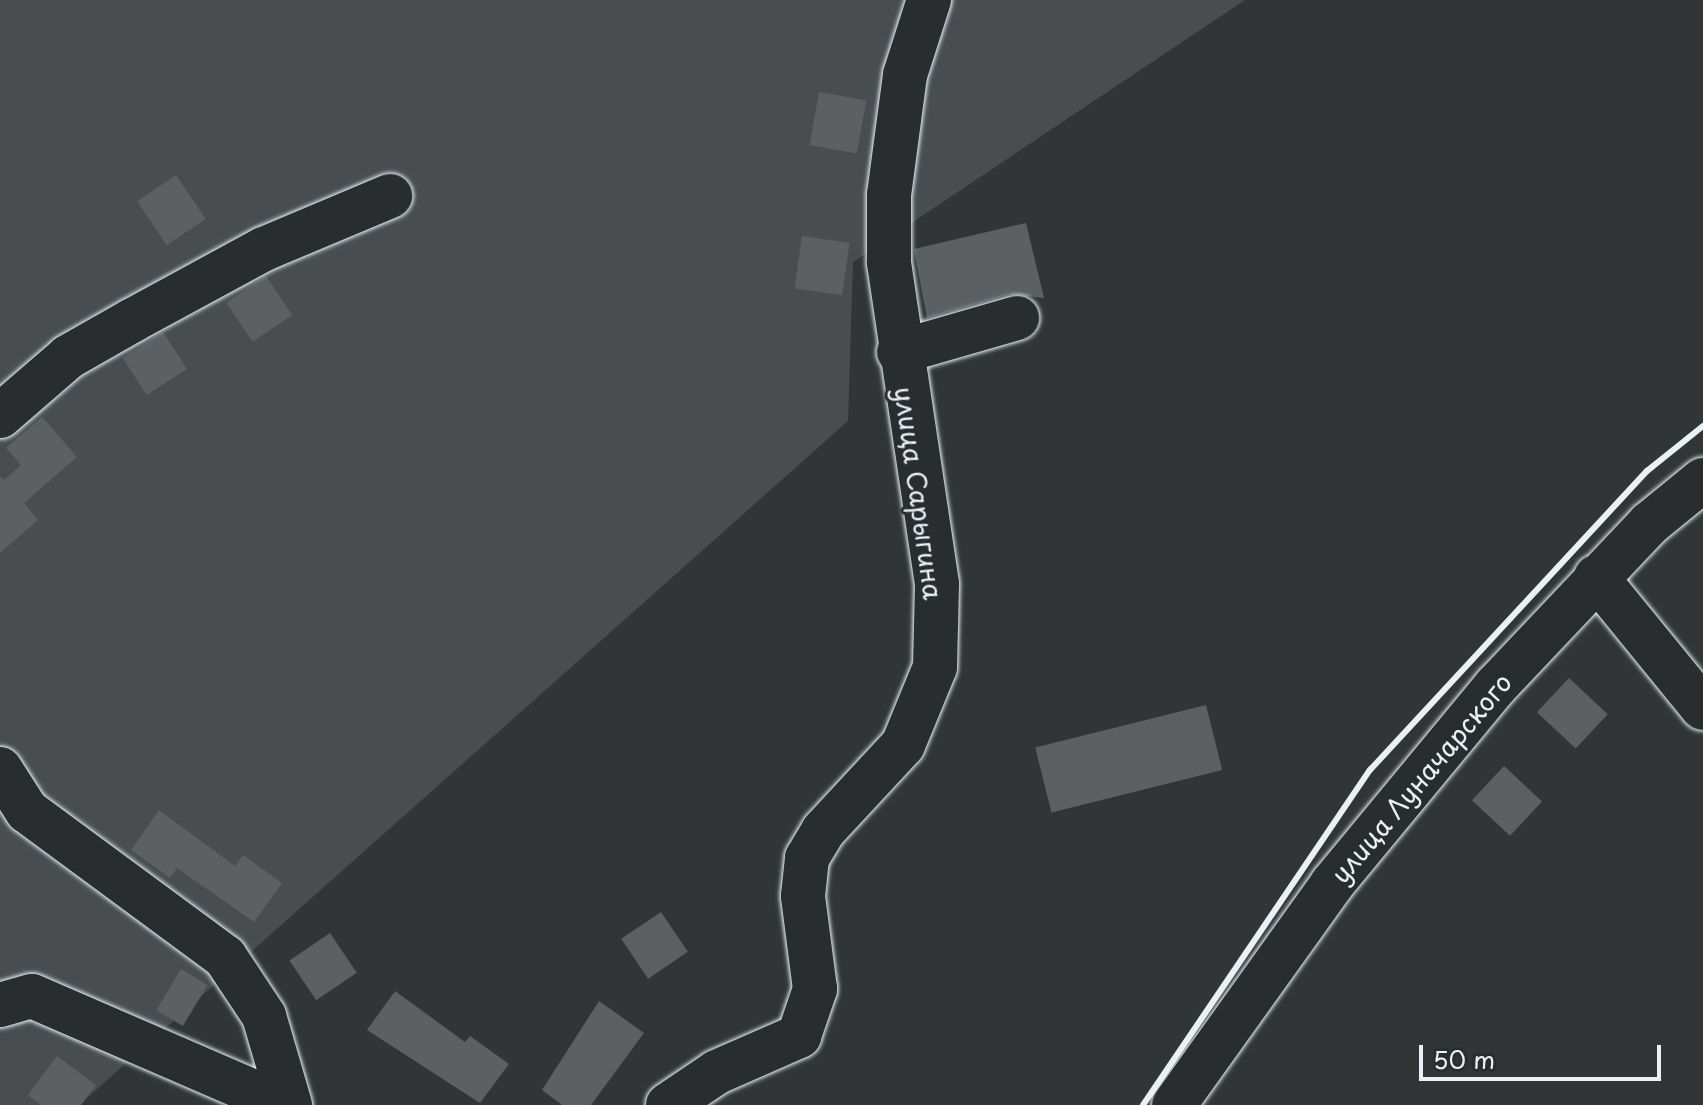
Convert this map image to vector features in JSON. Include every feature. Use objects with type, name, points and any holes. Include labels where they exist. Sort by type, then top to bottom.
[{"type":"street","name":"улица Сарыгина","points":[[668,1105],[717,1072],[799,1036],[815,989],[803,896],[807,858],[823,831],[903,745],[935,667],[937,584],[899,352],[889,195],[905,75],[929,0]]},
{"type":"street","points":[[0,416],[68,357],[133,320],[264,249],[390,196]]},
{"type":"street","points":[[899,352],[1017,318]]},
{"type":"street","name":"улица Луначарского","points":[[1174,1105],[1332,884],[1496,686],[1596,577],[1703,480]]},
{"type":"street","points":[[1596,577],[1703,708]]},
{"type":"street","points":[[0,769],[14,804],[225,957],[264,1016],[287,1105]]},
{"type":"street","points":[[11,993],[287,1105]]},
{"type":"shaded area","points":[[0,0],[1245,0],[853,262],[848,421],[79,1105],[0,1105]]},
{"type":"building","points":[[819,92],[866,100],[857,154],[810,145]]},
{"type":"building","points":[[176,175],[206,219],[167,245],[137,201]]},
{"type":"building","points":[[1026,223],[1044,298],[1010,294],[927,318],[914,249]]},
{"type":"building","points":[[802,236],[850,243],[842,295],[795,288]]},
{"type":"building","points":[[266,276],[292,315],[252,342],[226,303]]},
{"type":"building","points":[[163,332],[187,369],[147,395],[123,358]]},
{"type":"building","points":[[42,417],[77,457],[24,503],[38,520],[0,553],[0,476],[4,480],[21,465],[6,448]]},
{"type":"building","points":[[1569,678],[1608,714],[1576,749],[1537,712]]},
{"type":"building","points":[[1206,705],[1222,770],[1051,813],[1035,748]]},
{"type":"building","points":[[1504,766],[1542,801],[1510,836],[1472,800]]},
{"type":"building","points":[[159,810],[235,866],[243,855],[282,883],[254,922],[177,868],[170,878],[131,850]]},
{"type":"building","points":[[661,912],[688,952],[648,979],[621,939]]},
{"type":"building","points":[[330,933],[357,973],[316,1000],[289,960]]},
{"type":"building","points":[[181,969],[208,985],[183,1026],[156,1010]]},
{"type":"building","points":[[395,991],[465,1042],[470,1036],[509,1064],[480,1103],[367,1030]]},
{"type":"building","points":[[599,1001],[644,1033],[591,1105],[562,1105],[542,1090]]},
{"type":"building","points":[[57,1056],[96,1085],[81,1105],[41,1105],[28,1095]]},
{"type":"railway","points":[[1143,1105],[1370,770],[1647,471],[1703,426]]}]
